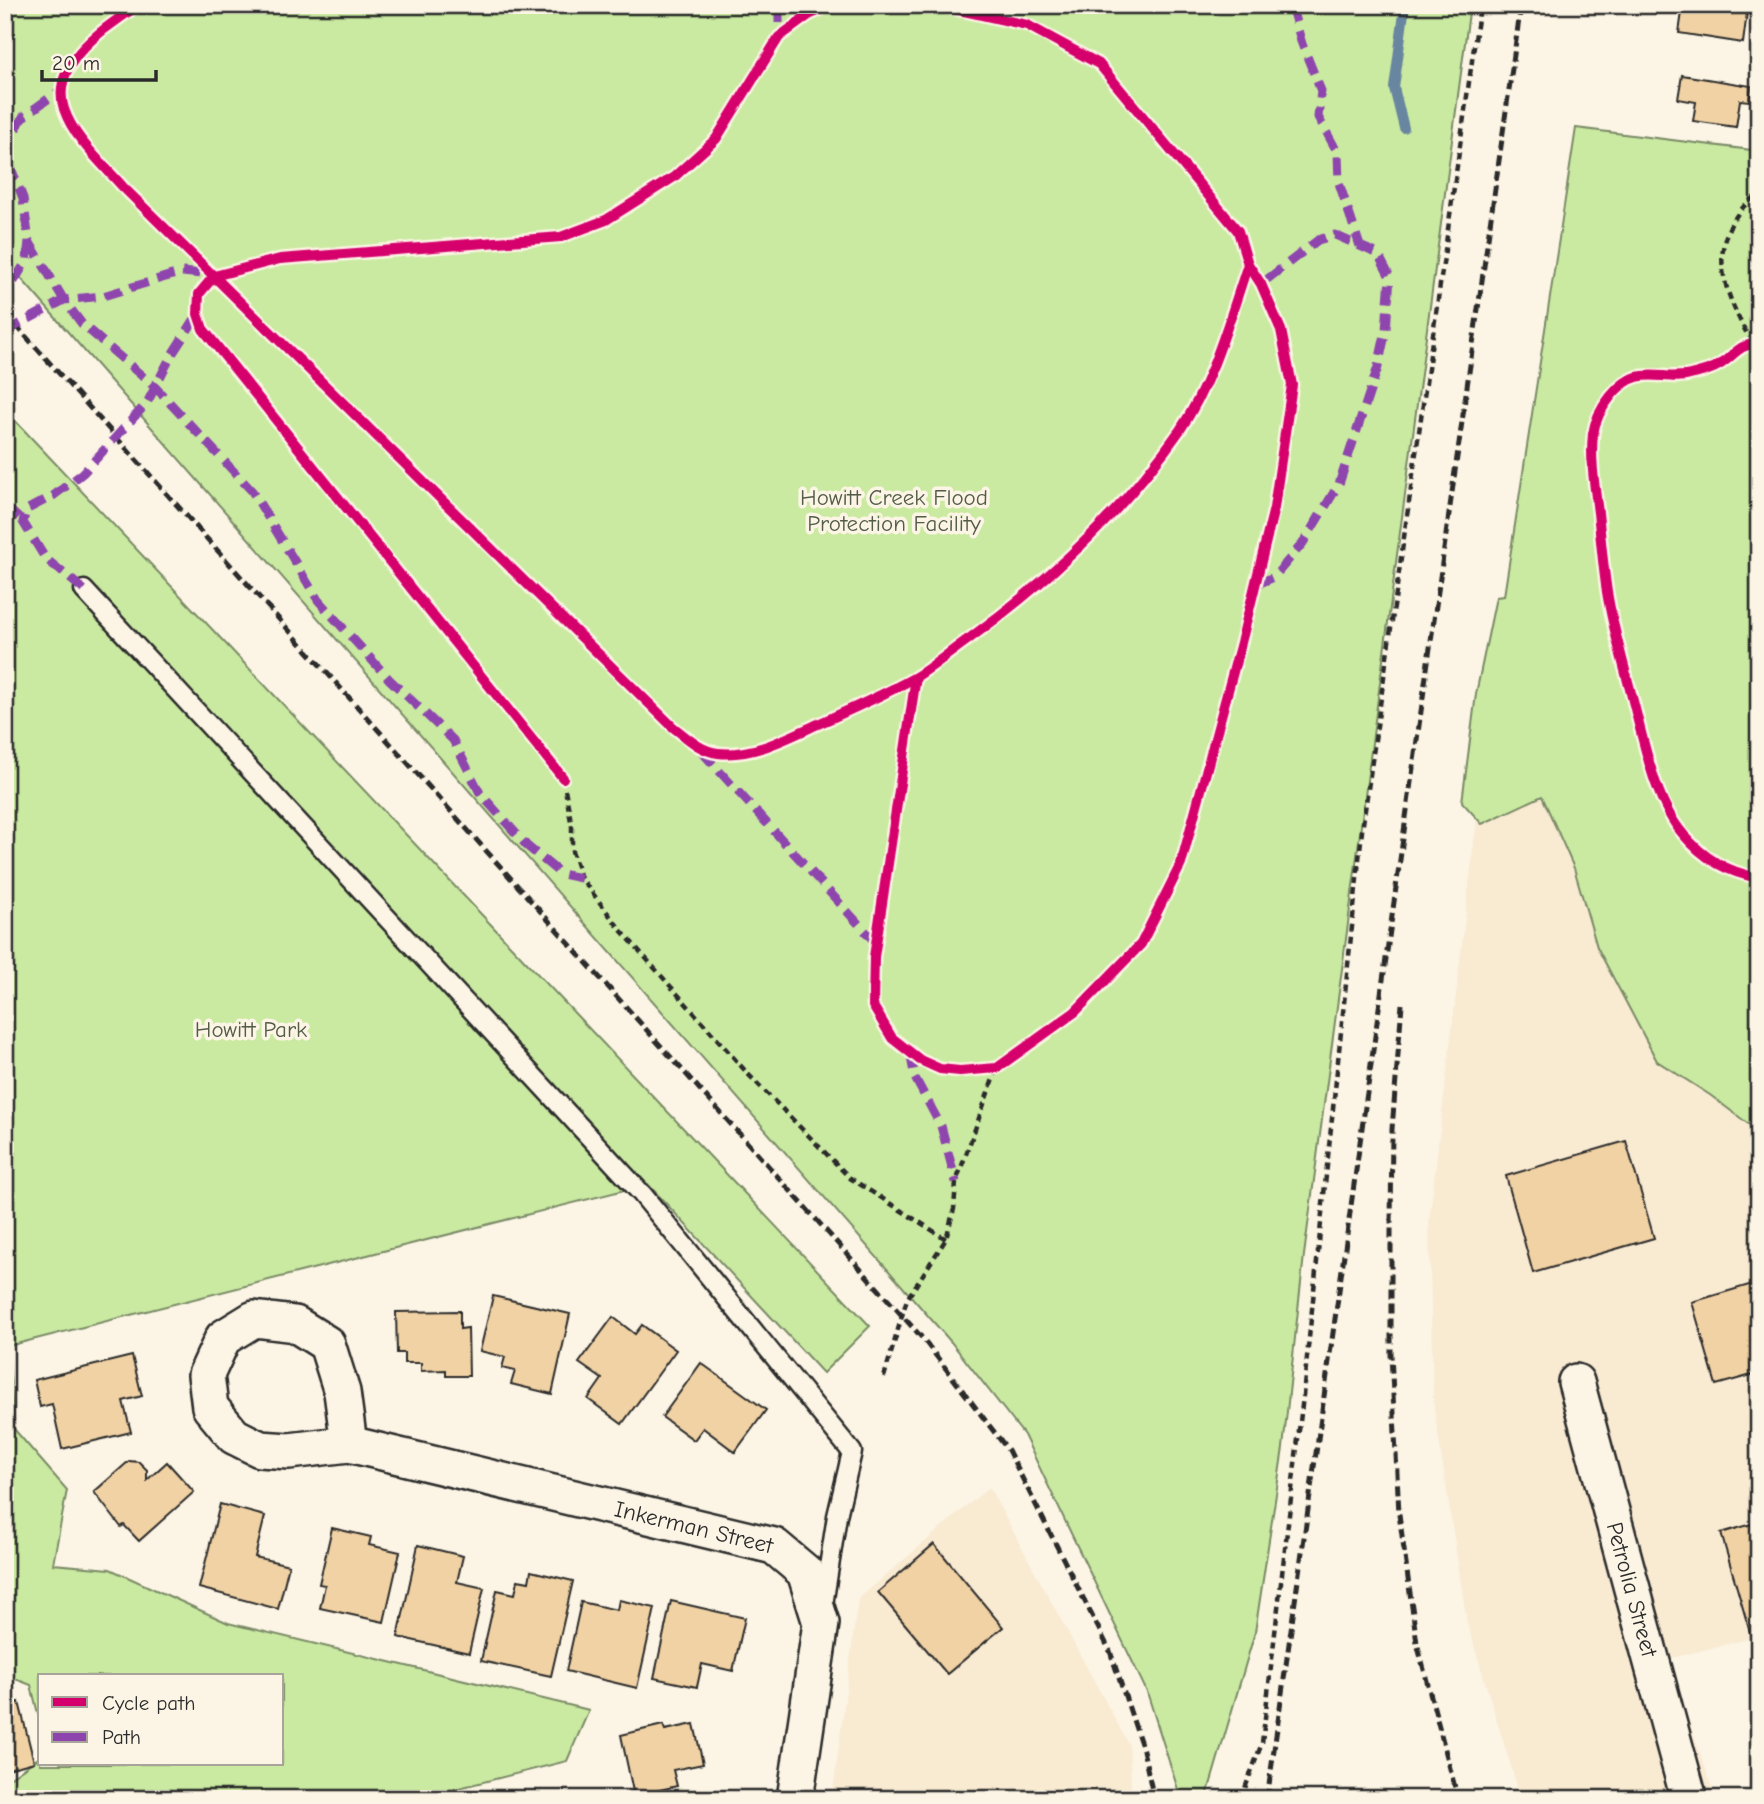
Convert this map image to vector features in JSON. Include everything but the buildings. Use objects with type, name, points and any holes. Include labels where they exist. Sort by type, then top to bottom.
[{"type":"street","name":"Inkerman Street","points":[[349,1444],[342,1392],[327,1344],[295,1324],[254,1319],[223,1338],[206,1375],[210,1407],[234,1436],[260,1449],[289,1451],[349,1444],[774,1546],[805,1572],[821,1623],[794,1799]]},
{"type":"street","name":"Petrolia Street","points":[[1576,1382],[1689,1799]]},
{"type":"lane","points":[[84,590],[642,1194],[852,1452],[837,1516],[821,1623]]},
{"type":"path","points":[[1241,1799],[1262,1743],[1303,1391],[1362,831],[1480,5]]},
{"type":"path","points":[[1739,348],[1755,344],[1728,294],[1722,268],[1722,248],[1728,228],[1741,208],[1759,195]]},
{"type":"path","points":[[555,767],[563,778],[572,827],[572,851],[581,878],[620,929],[748,1074],[850,1178],[946,1239]]},
{"type":"path","points":[[985,1069],[997,1068],[1008,1060]]},
{"type":"path","points":[[884,1377],[907,1298],[946,1239],[954,1209],[956,1182],[997,1068]]},
{"type":"shaded area","points":[[1503,598],[1759,1111],[1759,1636],[1668,1659],[1716,1799],[1521,1799],[1467,1623],[1433,1401],[1429,1222]]},
{"type":"shaded area","points":[[989,1487],[1129,1745],[1132,1799],[832,1799],[858,1599]]},
{"type":"green space","name":"Howitt Creek Flood Protection Facility","points":[[5,5],[1470,5],[1304,1255],[1283,1448],[1255,1632],[1206,1799],[1181,1799],[1147,1692],[1024,1435],[951,1342],[5,260]]},
{"type":"green space","points":[[1576,128],[1759,151],[1759,1132],[1710,1095],[1657,1061],[1597,947],[1574,868],[1542,796],[1482,824],[1462,802],[1476,694],[1496,597],[1504,596]]},
{"type":"green space","name":"Howitt Park","points":[[5,410],[870,1326],[823,1373],[648,1184],[8,1346],[14,1429],[67,1490],[53,1564],[110,1569],[228,1623],[589,1710],[567,1761],[415,1799],[5,1799],[5,1781],[38,1758],[38,1766],[284,1766],[284,1674],[38,1674],[38,1714],[31,1685],[5,1675]]},
{"type":"waterway","points":[[1404,128],[1394,88],[1405,5]]},
{"type":"railway","points":[[1267,1799],[1521,5]]},
{"type":"railway","points":[[5,313],[924,1340],[1008,1450],[1110,1651],[1143,1750],[1154,1799]]},
{"type":"railway","points":[[1402,1004],[1392,1129],[1391,1228],[1391,1354],[1399,1514],[1417,1643],[1458,1799]]},
{"type":"marked path","points":[[779,5],[779,37]]},
{"type":"marked path","points":[[1291,5],[1302,44],[1321,91],[1318,117],[1338,153],[1339,183],[1360,246]]},
{"type":"marked path","points":[[5,307],[8,291],[27,260],[29,241],[23,198],[7,158],[10,139],[23,117],[63,88]]},
{"type":"marked path","points":[[1255,585],[1274,577],[1303,543],[1339,484],[1378,367],[1386,330],[1390,277],[1378,254],[1335,235],[1318,240],[1261,284]]},
{"type":"marked path","points":[[29,241],[64,300],[82,324],[156,388],[252,491],[318,600],[389,679],[453,740],[480,793],[527,846],[561,874],[581,878]]},
{"type":"marked path","points":[[5,332],[64,300],[103,296],[182,272],[214,275]]},
{"type":"marked path","points":[[84,590],[45,558],[23,522],[26,510],[53,496],[83,473],[147,403],[171,356],[198,314]]},
{"type":"marked path","points":[[5,506],[23,522]]},
{"type":"marked path","points":[[701,751],[876,943]]},
{"type":"marked path","points":[[910,1052],[915,1078],[941,1126],[956,1182]]},
{"type":"cycle path","points":[[138,5],[97,35],[73,61],[65,76],[62,92],[64,109],[82,141],[123,187],[673,727],[711,752],[744,752],[770,745],[914,678],[1000,616],[1057,568],[1134,489],[1180,430],[1211,371],[1248,264]]},
{"type":"cycle path","points":[[563,778],[203,329],[198,314],[199,294],[214,276],[280,259],[561,237],[606,220],[674,177],[716,139],[779,37],[809,15],[831,5]]},
{"type":"cycle path","points":[[916,677],[874,957],[873,1006],[892,1038],[920,1060],[940,1069],[960,1071],[997,1068],[1075,1012],[1141,944],[1181,864],[1243,635],[1274,508],[1292,385],[1281,330],[1261,284],[1248,264],[1238,231],[1099,64],[1027,25],[937,5]]},
{"type":"cycle path","points":[[1759,345],[1742,347],[1719,365],[1703,372],[1672,377],[1642,376],[1621,385],[1597,419],[1592,454],[1609,606],[1646,753],[1658,789],[1673,821],[1699,851],[1726,868],[1759,878]]}]
